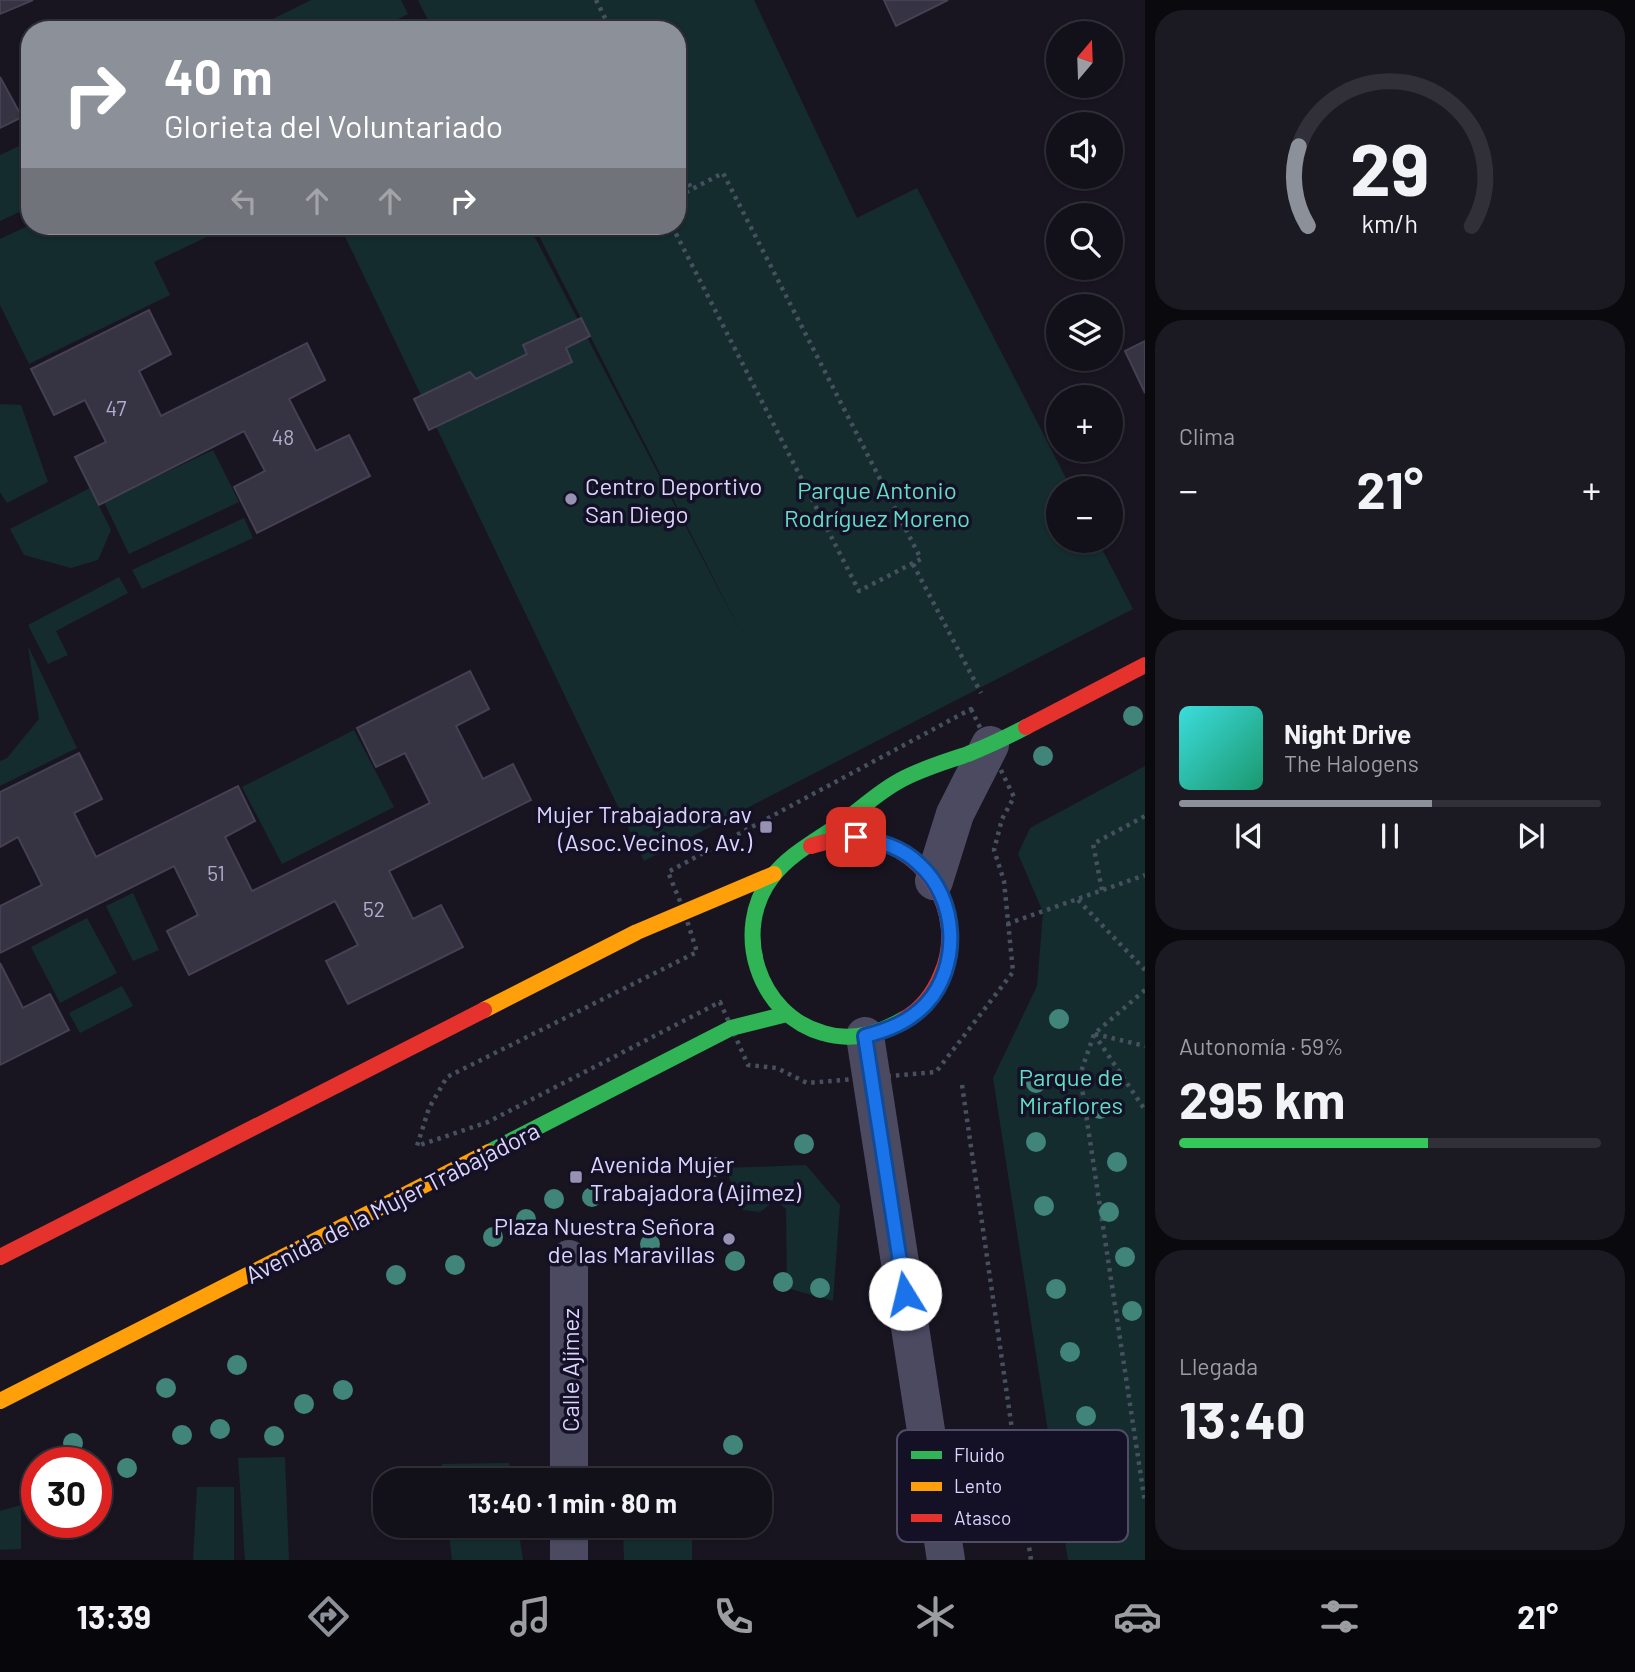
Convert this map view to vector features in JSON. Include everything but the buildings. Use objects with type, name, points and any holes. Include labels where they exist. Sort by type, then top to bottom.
[{"type":"street","points":[[811,846],[833,839],[856,837],[879,841],[901,850],[919,864],[942,895],[951,927],[947,965],[939,987],[925,1005],[908,1020],[865,1036],[845,1037],[805,1025],[787,1014],[773,1000],[755,966],[752,946],[756,908],[763,890],[791,857],[811,846],[904,779],[990,745],[1145,665]]},
{"type":"street","points":[[934,881],[955,814],[990,745]]},
{"type":"street","points":[[0,1257],[637,932],[774,874]]},
{"type":"street","name":"Avenida de la Mujer Trabajadora","points":[[0,1401],[731,1028],[787,1014]]},
{"type":"street","points":[[865,1036],[926,1430]]},
{"type":"street","name":"Calle Ajímez","points":[[569,1259],[569,1468]]},
{"type":"street","points":[[569,1538],[569,1560]]},
{"type":"street","points":[[943,1542],[946,1560]]},
{"type":"path","points":[[596,0],[606,21]]},
{"type":"path","points":[[676,235],[859,591],[921,559],[723,173],[686,193]]},
{"type":"path","points":[[686,178],[692,190]]},
{"type":"path","points":[[913,564],[981,693]]},
{"type":"path","points":[[1102,890],[1093,844],[1145,816]]},
{"type":"path","points":[[1007,924],[1145,876]]},
{"type":"path","points":[[1078,900],[1145,970]]},
{"type":"path","points":[[697,952],[447,1077],[429,1108],[416,1146],[488,1122],[720,1002]]},
{"type":"path","points":[[1145,990],[1094,1034],[1080,1075],[1145,1503]]},
{"type":"path","points":[[1094,1034],[1145,1046]]},
{"type":"path","points":[[1094,1034],[1145,1110]]},
{"type":"path","points":[[748,1065],[778,1068],[807,1083],[820,1082]]},
{"type":"path","points":[[962,1084],[1012,1430]]},
{"type":"path","points":[[1028,1542],[1031,1560]]},
{"type":"green space","points":[[311,0],[401,0],[408,14],[394,21],[269,21]]},
{"type":"green space","name":"Parque Antonio Rodríguez Moreno","points":[[418,0],[754,0],[857,218],[917,188],[1046,439],[1046,462],[1058,462],[1065,476],[1046,476],[1046,553],[1104,553],[1133,609],[644,861],[344,235],[534,235],[743,636],[539,235],[686,235],[686,21],[428,21]]},
{"type":"green space","points":[[21,145],[21,211],[0,221],[0,155]]},
{"type":"green space","points":[[21,229],[21,235],[211,235],[154,262],[170,295],[29,364],[0,305],[0,239]]},
{"type":"green space","points":[[0,404],[21,405],[48,482],[7,503],[0,492]]},
{"type":"green space","points":[[213,450],[239,502],[129,554],[104,502]]},
{"type":"green space","points":[[90,488],[111,530],[98,560],[71,568],[24,555],[10,529]]},
{"type":"green space","points":[[244,518],[253,538],[142,589],[132,570]]},
{"type":"green space","points":[[119,577],[128,593],[56,631],[68,655],[48,664],[28,625]]},
{"type":"green space","points":[[28,646],[77,748],[0,786],[0,761],[7,758],[39,719]]},
{"type":"green space","points":[[354,730],[394,807],[282,864],[242,787]]},
{"type":"green space","name":"Parque de Miraflores","points":[[1145,766],[1145,1560],[1068,1560],[1065,1542],[1128,1542],[1128,1430],[1048,1430],[993,1078],[1037,986],[1043,912],[1018,854],[1030,828]]},
{"type":"green space","points":[[133,893],[159,950],[133,961],[106,906]]},
{"type":"green space","points":[[87,918],[117,973],[60,1003],[31,947]]},
{"type":"green space","points":[[122,986],[133,1006],[80,1033],[69,1013]]},
{"type":"green space","points":[[806,1165],[840,1205],[833,1301],[787,1288],[786,1209],[776,1200],[760,1212],[743,1210],[725,1168]]},
{"type":"green space","points":[[285,1457],[289,1560],[245,1560],[238,1458]]},
{"type":"green space","points":[[509,1463],[510,1468],[442,1468],[442,1464]]},
{"type":"green space","points":[[197,1487],[234,1487],[234,1560],[193,1560]]},
{"type":"green space","points":[[21,1505],[21,1549],[0,1550],[0,1511]]},
{"type":"green space","points":[[449,1538],[520,1538],[523,1560],[452,1560]]},
{"type":"green space","points":[[623,1538],[692,1538],[692,1560],[624,1560]]},
{"type":"traffic: fast","points":[[904,1019],[875,1032],[844,1037],[823,1033],[800,1023],[782,1008],[767,990],[753,945],[754,921],[760,898],[772,877],[785,863],[890,786],[1026,727]]},
{"type":"traffic: fast","points":[[489,1152],[731,1028],[787,1014]]},
{"type":"traffic: slow","points":[[484,1010],[637,932],[774,874]]},
{"type":"traffic: slow","points":[[0,1401],[489,1152]]},
{"type":"traffic: jam","points":[[1026,727],[1145,665]]},
{"type":"traffic: jam","points":[[811,846],[848,838],[878,842],[900,851],[919,865],[933,883],[944,904],[949,927],[948,951],[935,988],[921,1006],[904,1019]]},
{"type":"traffic: jam","points":[[0,1257],[484,1010]]},
{"type":"place","name":"Centro Deportivo San Diego","points":[[571,499]]},
{"type":"place","name":"Mujer Trabajadora,av (Asoc.Vecinos, Av.)","points":[[766,827]]},
{"type":"place","name":"Avenida Mujer Trabajadora (Ajimez)","points":[[576,1177]]},
{"type":"place","name":"Plaza Nuestra Señora de las Maravillas","points":[[729,1239]]},
{"type":"route","points":[[856,837],[879,841],[901,850],[919,864],[942,895],[951,927],[947,965],[939,987],[925,1005],[908,1020],[865,1036],[905,1294]]}]
